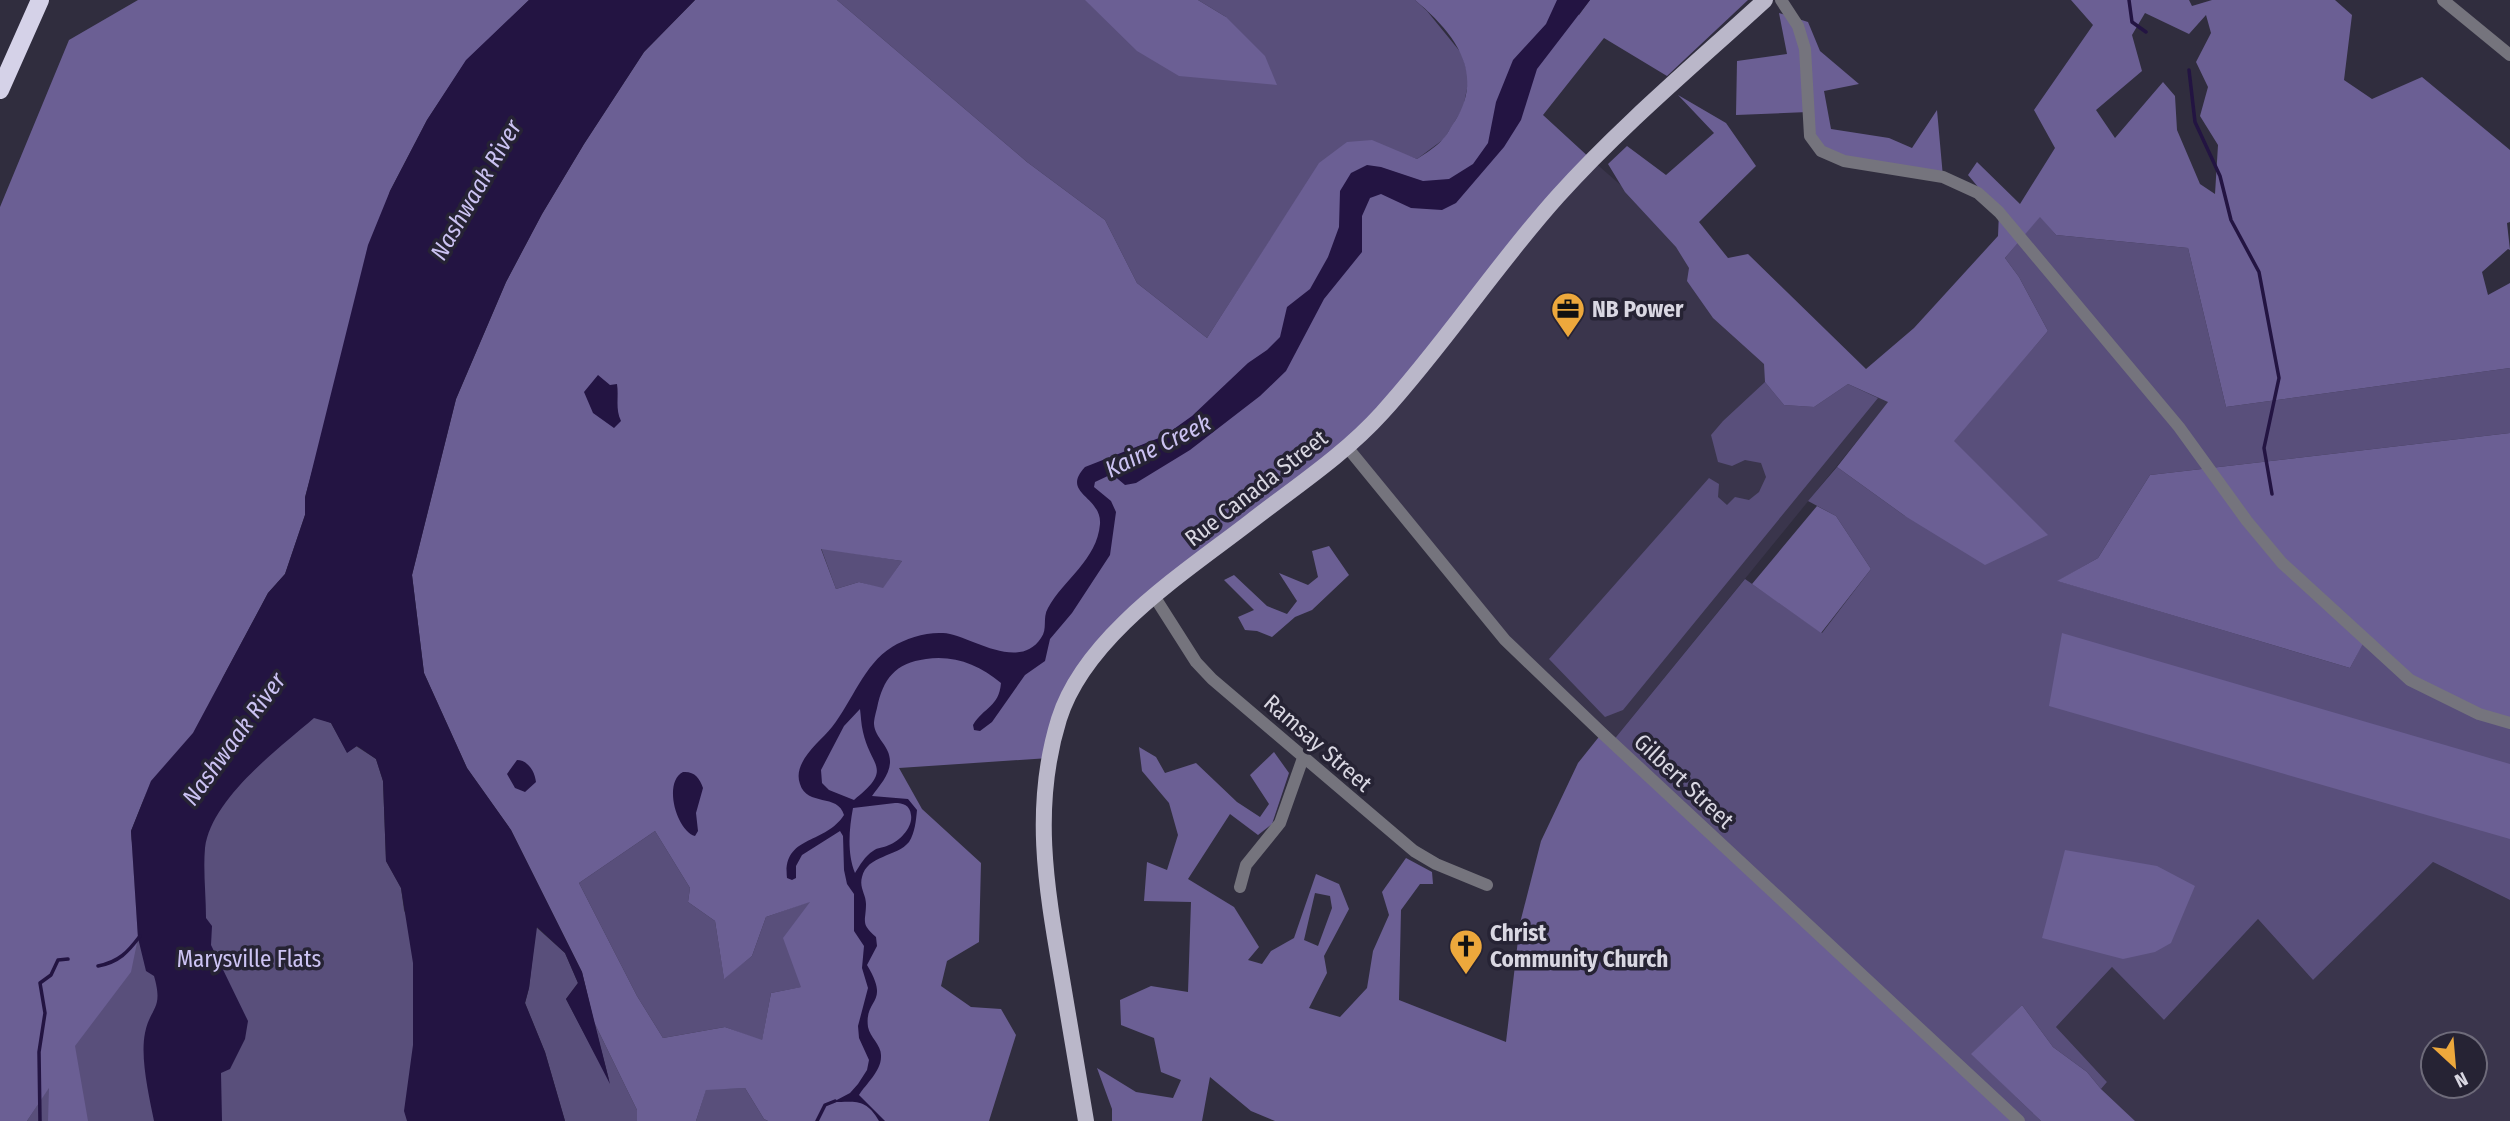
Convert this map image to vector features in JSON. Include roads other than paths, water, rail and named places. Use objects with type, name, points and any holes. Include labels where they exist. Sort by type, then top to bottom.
[{"type":"highway","points":[[0,90],[40,0]]},
{"type":"main road","name":"Rue Canada Street","points":[[1086,1121],[1047,894],[1043,848],[1043,805],[1060,715],[1081,674],[1116,630],[1154,596],[1347,447],[1380,416],[1411,381],[1490,276],[1561,193],[1645,109],[1765,0]]},
{"type":"street","points":[[1781,0],[1798,26],[1805,48],[1810,136],[1821,151],[1844,161],[1943,177],[1978,193],[1999,212],[2179,427],[2247,522],[2282,563],[2410,680],[2479,714],[2510,723]]},
{"type":"street","points":[[2443,0],[2510,55]]},
{"type":"street","name":"Gilbert Street","points":[[1347,447],[1505,640],[2019,1121]]},
{"type":"street","name":"Ramsay Street","points":[[1154,596],[1204,671],[1303,758],[1414,851],[1487,885]]},
{"type":"street","points":[[1240,887],[1246,865],[1280,823],[1303,758]]},
{"type":"water","name":"Nashwaak River","points":[[529,0],[695,0],[644,52],[542,214],[506,282],[456,399],[412,575],[424,673],[467,768],[511,830],[582,972],[610,1084],[566,999],[578,983],[565,953],[537,927],[525,1003],[545,1052],[565,1121],[407,1121],[404,1111],[413,1045],[413,963],[401,888],[386,861],[383,781],[376,759],[357,746],[347,753],[331,723],[314,718],[248,776],[219,811],[205,848],[206,918],[212,926],[211,945],[248,1021],[245,1039],[230,1069],[221,1073],[222,1121],[154,1121],[146,1077],[144,1043],[147,1024],[158,996],[154,976],[146,971],[138,938],[131,831],[151,781],[193,733],[268,593],[285,574],[305,515],[305,498],[368,245],[390,191],[427,120],[466,60]]},
{"type":"water","name":"Kaine Creek","points":[[1557,0],[1590,0],[1537,69],[1521,120],[1504,147],[1456,203],[1442,210],[1411,208],[1381,194],[1370,198],[1362,216],[1362,252],[1324,299],[1286,371],[1260,396],[1190,450],[1136,483],[1125,485],[1112,474],[1095,482],[1094,487],[1111,501],[1116,512],[1110,555],[1072,613],[1050,639],[1045,661],[1025,675],[992,722],[980,731],[974,730],[973,725],[977,719],[997,697],[1001,683],[966,663],[937,658],[915,661],[898,669],[887,681],[874,724],[888,752],[890,763],[886,777],[872,796],[908,799],[917,810],[914,831],[909,842],[870,864],[861,881],[866,900],[865,922],[876,937],[877,946],[867,965],[877,987],[868,1017],[868,1027],[880,1049],[881,1057],[876,1072],[859,1095],[885,1121],[879,1121],[865,1105],[833,1102],[850,1093],[867,1070],[869,1060],[859,1038],[858,1026],[868,988],[862,968],[864,946],[854,931],[854,894],[847,884],[843,836],[840,831],[802,855],[796,866],[796,878],[787,878],[787,864],[791,854],[836,825],[844,815],[836,804],[815,798],[804,791],[799,776],[803,760],[832,727],[874,663],[882,654],[910,638],[943,633],[1006,652],[1020,652],[1031,648],[1043,635],[1048,608],[1086,559],[1098,537],[1099,515],[1079,490],[1077,483],[1085,467],[1164,436],[1192,416],[1280,337],[1287,307],[1310,289],[1328,257],[1339,227],[1340,191],[1351,173],[1367,165],[1423,181],[1449,179],[1473,164],[1488,143],[1496,102],[1513,60],[1546,24]],"holes":[[[860,709],[863,732],[877,774],[854,800],[829,790],[822,783],[821,770],[844,726]],[[895,803],[908,807],[911,815],[908,829],[893,843],[870,853],[855,873],[850,841],[853,808]]]},
{"type":"water","points":[[598,375],[610,385],[617,384],[621,421],[614,428],[593,413],[584,392]]},
{"type":"water","points":[[517,760],[528,764],[536,782],[525,792],[515,788],[507,774]]},
{"type":"water","points":[[683,772],[696,776],[703,788],[696,813],[698,831],[695,836],[682,825],[674,806],[674,785]]},
{"type":"waterway","points":[[2129,0],[2132,22],[2146,32]]},
{"type":"waterway","points":[[2189,70],[2195,122],[2220,176],[2231,220],[2259,272],[2279,378],[2264,448],[2272,494]]},
{"type":"waterway","points":[[98,966],[122,956],[140,936]]},
{"type":"waterway","points":[[40,1121],[39,1052],[45,1013],[40,983],[51,975],[58,960],[68,959]]},
{"type":"waterway","points":[[817,1121],[825,1105],[835,1101]]},
{"type":"place","name":"NB Power","points":[[1568,339]]},
{"type":"place","name":"Christ Community Church","points":[[1466,976]]},
{"type":"park label","name":"Marysville Flats","points":[[249,959]]}]
